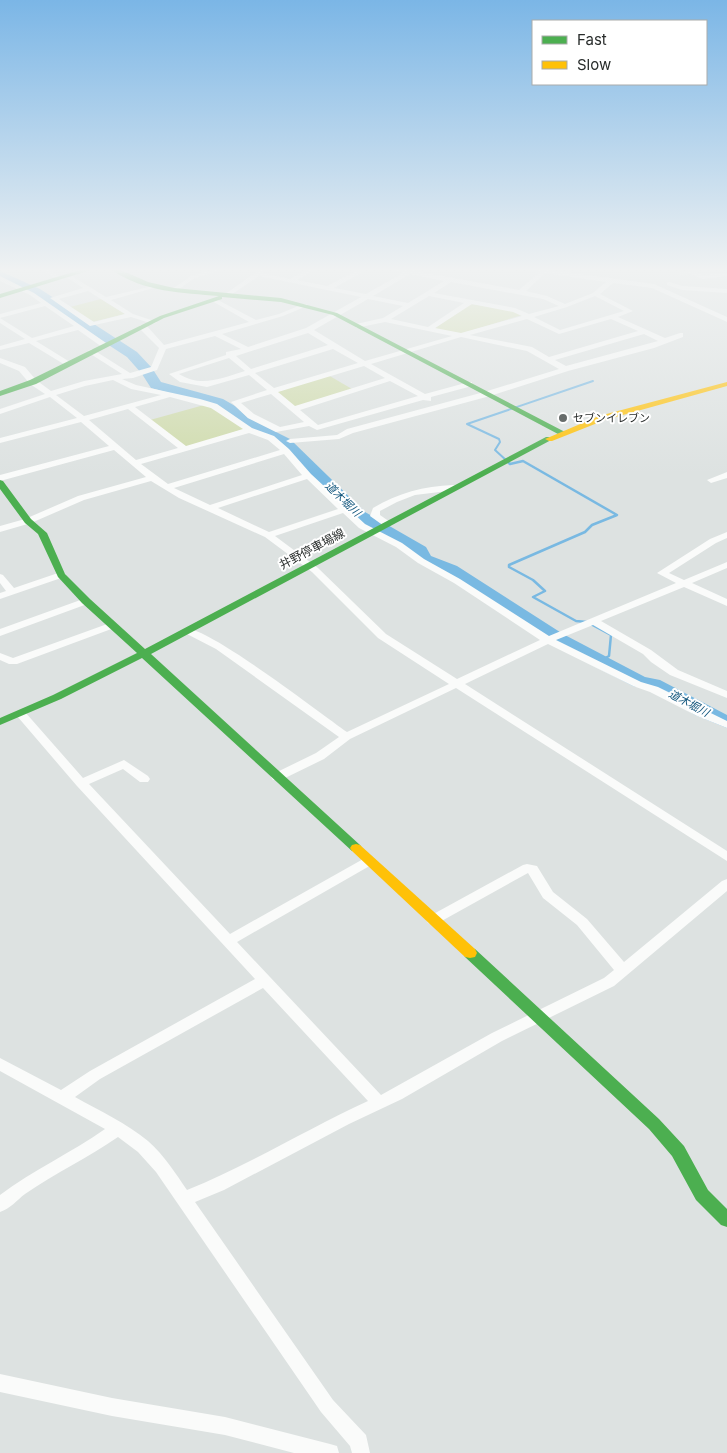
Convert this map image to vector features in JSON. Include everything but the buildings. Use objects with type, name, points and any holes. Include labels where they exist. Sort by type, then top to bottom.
[{"type":"street","points":[[28,338],[67,364]]},
{"type":"street","points":[[0,348],[39,338]]},
{"type":"street","points":[[99,338],[108,343]]},
{"type":"street","points":[[0,394],[33,382],[119,338]]},
{"type":"street","points":[[157,338],[163,348]]},
{"type":"street","points":[[163,348],[202,338]]},
{"type":"street","points":[[224,338],[246,349]]},
{"type":"street","points":[[173,374],[229,354],[283,338]]},
{"type":"street","points":[[321,338],[443,407]]},
{"type":"street","points":[[381,338],[561,432]]},
{"type":"street","points":[[450,338],[271,390],[235,403],[259,421],[279,430],[313,426],[469,384]]},
{"type":"street","points":[[473,338],[529,349],[565,369]]},
{"type":"street","points":[[548,360],[624,338]]},
{"type":"street","points":[[658,338],[665,341]]},
{"type":"street","points":[[290,440],[339,437],[350,431],[443,407],[673,338]]},
{"type":"street","points":[[156,364],[183,380],[207,385],[334,346]]},
{"type":"street","points":[[0,412],[50,393],[97,380],[130,376],[148,371],[154,368],[163,348]]},
{"type":"street","points":[[92,351],[130,376]]},
{"type":"street","points":[[229,354],[327,437]]},
{"type":"street","points":[[0,360],[22,369],[33,382],[50,393],[152,478],[167,488],[268,535],[309,566],[382,636],[727,857]]},
{"type":"street","points":[[114,378],[134,387],[171,394],[214,406],[249,430],[271,438],[343,510],[362,526],[374,531],[458,581],[548,640],[637,684],[650,687],[671,697],[700,714],[727,725]]},
{"type":"street","points":[[294,409],[392,378]]},
{"type":"street","name":"井野停車場線","points":[[0,722],[21,714],[143,654],[561,432],[631,409],[727,384]]},
{"type":"street","points":[[0,441],[171,394]]},
{"type":"street","points":[[129,406],[185,449]]},
{"type":"street","points":[[135,463],[249,430]]},
{"type":"street","points":[[0,478],[115,447]]},
{"type":"street","points":[[167,488],[286,451]]},
{"type":"street","points":[[711,480],[727,475]]},
{"type":"street","points":[[210,508],[308,476]]},
{"type":"street","points":[[0,529],[28,521],[81,498],[152,478]]},
{"type":"street","points":[[0,483],[28,521],[42,533],[61,575],[110,626],[540,1017],[667,1138],[678,1152],[702,1195],[727,1220]]},
{"type":"street","points":[[387,524],[375,516],[376,510],[387,502],[401,496],[440,488],[453,488]]},
{"type":"street","points":[[268,535],[343,510]]},
{"type":"street","points":[[727,535],[713,540],[662,574],[727,603]]},
{"type":"street","points":[[277,777],[320,756],[346,738],[548,640],[595,622],[727,565]]},
{"type":"street","points":[[0,596],[61,575]]},
{"type":"street","points":[[0,577],[12,592]]},
{"type":"street","points":[[0,633],[86,601]]},
{"type":"street","points":[[595,622],[647,652],[652,658],[672,671],[727,695]]},
{"type":"street","points":[[0,656],[13,662],[110,626]]},
{"type":"street","points":[[189,630],[220,647],[346,738]]},
{"type":"street","points":[[21,714],[81,784],[379,1103]]},
{"type":"street","points":[[81,784],[124,764],[144,779]]},
{"type":"street","points":[[228,941],[369,861]]},
{"type":"street","points":[[433,920],[527,868],[532,869],[548,895],[582,922],[623,971]]},
{"type":"street","points":[[184,1199],[218,1185],[326,1128],[397,1095],[497,1037],[608,982],[727,884]]},
{"type":"street","points":[[63,1097],[95,1075],[264,981]]},
{"type":"street","points":[[0,1064],[118,1128],[144,1147],[162,1166],[327,1406],[356,1437],[362,1447],[362,1453]]},
{"type":"street","points":[[0,1205],[20,1189],[89,1148],[118,1128]]},
{"type":"street","points":[[0,1383],[112,1407],[225,1426],[330,1453]]},
{"type":"green space","points":[[328,375],[352,389],[297,406],[294,406],[277,392]]},
{"type":"green space","points":[[204,405],[223,413],[244,429],[188,447],[184,446],[150,420]]},
{"type":"waterway","name":"道木堀川","points":[[106,338],[132,355],[147,371],[156,385],[218,402],[230,409],[243,421],[285,442],[359,515],[420,551],[425,559],[451,570],[557,638],[593,658],[640,682],[653,684],[670,692],[702,711],[727,722]]},
{"type":"waterway","points":[[507,461],[495,450],[500,442],[499,439],[467,424],[593,381]]},
{"type":"waterway","points":[[507,461],[510,464],[523,461],[617,515],[592,525],[585,532],[509,565],[509,567],[533,580],[545,591],[533,597],[576,621],[587,622],[611,635],[609,656],[600,661]]},
{"type":"traffic: fast","points":[[0,394],[33,382],[121,338]]},
{"type":"traffic: fast","points":[[381,338],[561,432]]},
{"type":"traffic: fast","points":[[0,722],[57,697],[189,631],[549,439]]},
{"type":"traffic: fast","points":[[0,483],[28,521],[42,533],[61,575],[86,601],[356,848]]},
{"type":"traffic: fast","points":[[470,953],[654,1124],[678,1151],[702,1195],[727,1220]]},
{"type":"traffic: slow","points":[[549,439],[602,418],[727,384]]},
{"type":"traffic: slow","points":[[356,848],[470,953]]},
{"type":"place","name":"セブンイレブン","points":[[563,418]]}]
